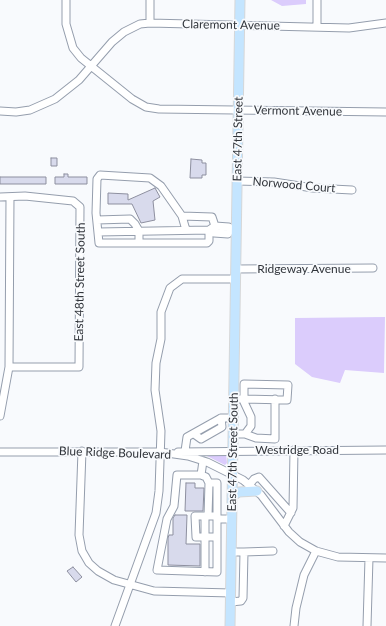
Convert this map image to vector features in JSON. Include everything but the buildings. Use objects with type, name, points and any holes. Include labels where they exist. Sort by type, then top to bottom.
[{"type":"main road","name":"East 47th Street","points":[[236,279],[233,230],[237,181],[240,0]]},
{"type":"main road","name":"East 47th Street South","points":[[230,626],[236,279]]},
{"type":"main road","points":[[232,496],[239,492],[253,488]]},
{"type":"street","name":"Vermont Avenue","points":[[66,0],[69,36],[73,48],[81,58],[132,99],[146,107],[159,109],[386,112]]},
{"type":"street","points":[[150,0],[150,23]]},
{"type":"street","points":[[317,0],[317,27]]},
{"type":"street","name":"Claremont Avenue","points":[[91,66],[124,32],[140,24],[348,28],[386,23]]},
{"type":"street","points":[[0,111],[16,112],[30,110],[45,104],[68,90],[91,66]]},
{"type":"street","points":[[182,216],[212,217],[212,229],[209,241],[207,243],[99,243],[97,220],[97,179],[100,175],[150,178],[161,186],[182,216],[186,230]]},
{"type":"street","name":"Norwood Court","points":[[237,181],[274,182],[306,187],[352,190]]},
{"type":"street","name":"East 48th Street South","points":[[9,367],[79,367],[81,221],[80,207],[73,200],[25,196],[10,197]]},
{"type":"street","points":[[0,197],[10,197],[9,367],[0,416]]},
{"type":"street","points":[[97,220],[130,219],[139,231],[139,243]]},
{"type":"street","points":[[212,229],[214,233],[228,234],[233,230]]},
{"type":"street","points":[[98,232],[212,229]]},
{"type":"street","name":"Ridgeway Avenue","points":[[236,269],[373,268]]},
{"type":"street","points":[[115,626],[156,513],[159,491],[161,431],[155,390],[156,363],[161,339],[161,312],[170,288],[182,279],[236,279]]},
{"type":"street","points":[[234,396],[244,396],[287,400],[288,384],[244,384],[244,396],[252,420],[251,426],[245,434]]},
{"type":"street","points":[[233,434],[245,434],[256,438],[275,439],[276,399]]},
{"type":"street","points":[[185,451],[187,437],[194,434],[201,439],[222,427],[221,418],[234,418]]},
{"type":"street","name":"Westridge Road","points":[[160,452],[233,450],[386,450]]},
{"type":"street","points":[[284,526],[291,514],[294,484],[294,450]]},
{"type":"street","points":[[82,451],[79,535],[82,551],[89,563],[98,571],[130,586],[154,592],[243,600],[244,552]]},
{"type":"street","name":"Blue Ridge Boulevard","points":[[0,452],[160,452],[204,461],[233,474],[253,488],[284,526],[300,542],[316,550],[338,557],[386,558]]},
{"type":"street","points":[[201,475],[204,461]]},
{"type":"street","points":[[207,516],[209,483],[206,477],[201,475],[177,475],[174,506],[167,519],[156,567],[159,572],[217,572],[217,483],[209,483]]},
{"type":"street","points":[[253,488],[254,479],[259,477],[291,514]]},
{"type":"street","points":[[278,518],[291,514]]},
{"type":"street","points":[[217,537],[196,537],[196,516],[232,519]]},
{"type":"street","points":[[205,537],[205,572]]},
{"type":"street","points":[[294,626],[296,608],[304,575],[316,550]]},
{"type":"street","points":[[232,552],[273,551]]},
{"type":"street","points":[[367,626],[369,558]]},
{"type":"street","points":[[231,575],[243,576]]},
{"type":"shaded area","points":[[271,0],[306,0],[306,4],[282,6]]},
{"type":"shaded area","points":[[385,317],[384,373],[345,370],[340,383],[312,377],[295,364],[295,318]]},
{"type":"shaded area","points":[[226,453],[227,463],[225,465],[205,455],[205,454]]}]
